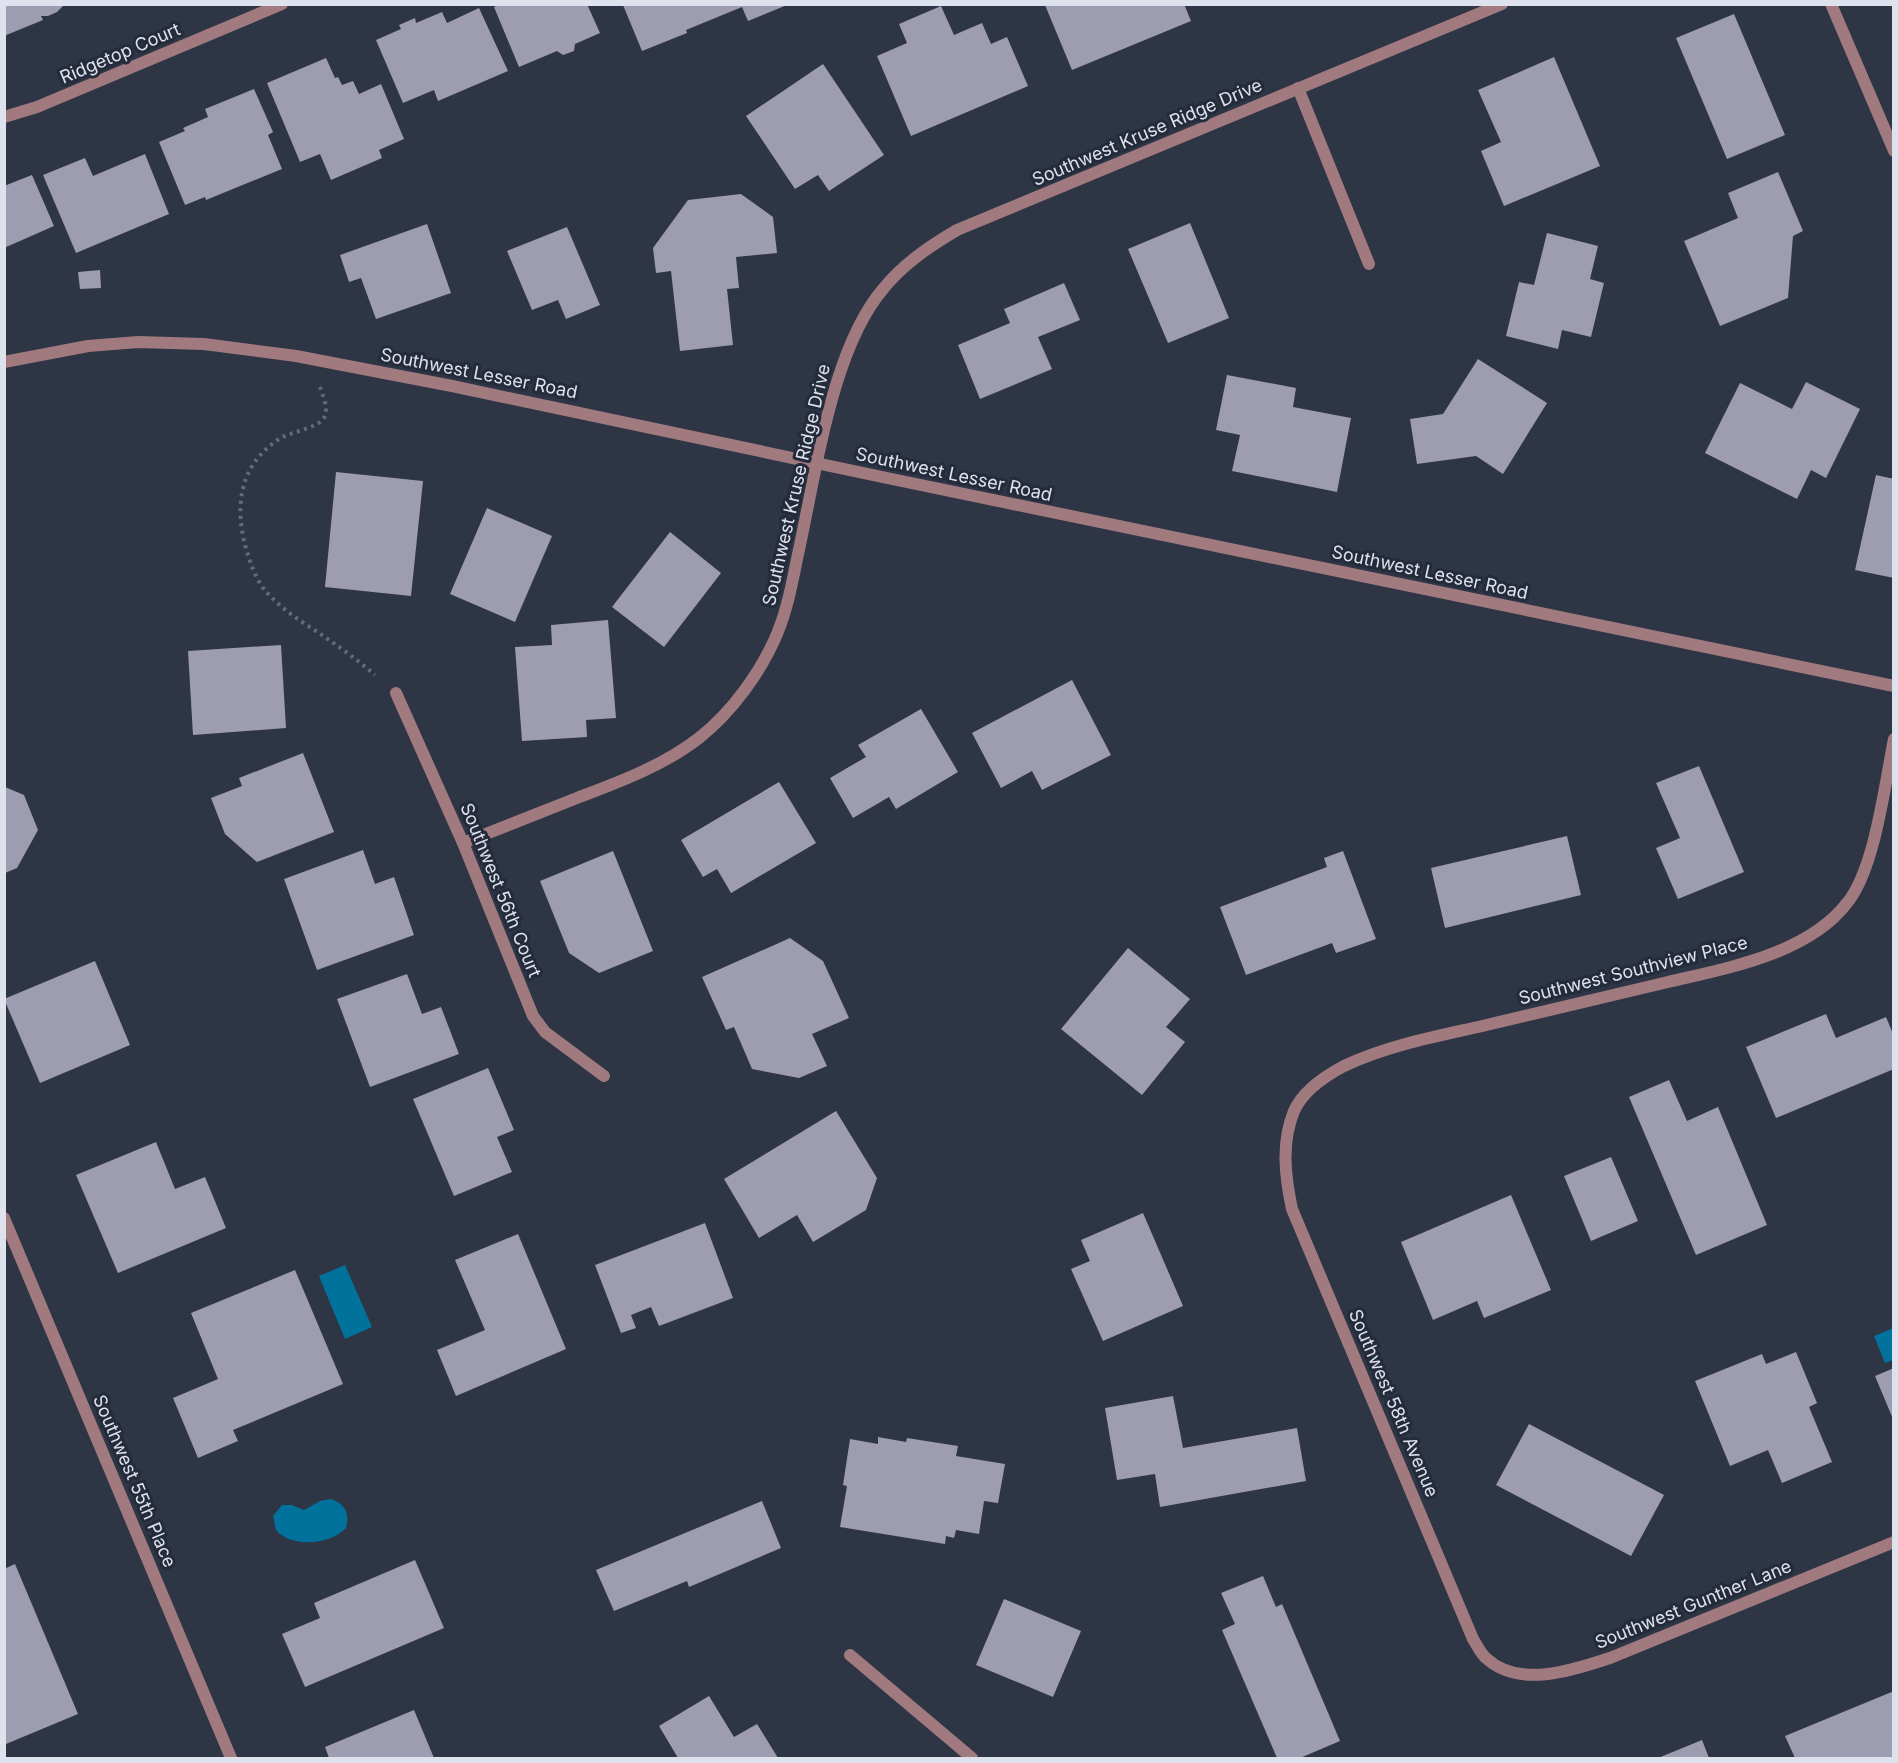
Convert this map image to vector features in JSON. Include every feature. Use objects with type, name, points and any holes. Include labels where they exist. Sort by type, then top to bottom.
[{"type":"street","name":"Ridgetop Court","points":[[4,117],[37,107],[282,4]]},
{"type":"street","name":"Southwest Kruse Ridge Drive","points":[[464,843],[633,776],[668,758],[700,737],[747,687],[765,660],[778,632],[791,586],[831,400],[847,353],[882,290],[904,267],[928,248],[957,230],[1502,4]]},
{"type":"street","points":[[1831,4],[1893,151]]},
{"type":"street","points":[[1298,88],[1369,264]]},
{"type":"street","name":"Southwest Lesser Road","points":[[4,362],[88,346],[138,342],[204,344],[318,360],[475,390],[1893,686]]},
{"type":"street","name":"Southwest 56th Court","points":[[396,693],[464,843],[533,1016],[545,1032],[604,1076]]},
{"type":"street","name":"Southwest Southview Place","points":[[1286,1141],[1295,1110],[1309,1090],[1344,1066],[1374,1054],[1413,1042],[1749,962],[1809,937],[1847,904],[1860,885],[1877,824],[1893,739]]},
{"type":"street","name":"Southwest 58th Avenue","points":[[1286,1141],[1285,1163],[1292,1209],[1473,1639],[1485,1658],[1500,1668]]},
{"type":"street","name":"Southwest 55th Place","points":[[4,1218],[231,1758]]},
{"type":"street","name":"Southwest Gunther Lane","points":[[1500,1668],[1522,1674],[1542,1674],[1577,1669],[1610,1658],[1893,1542]]},
{"type":"street","points":[[850,1655],[972,1758]]},
{"type":"path","points":[[318,360],[320,387],[326,410],[324,417],[320,423],[280,439],[256,462],[243,486],[239,505],[242,532],[256,576],[272,598],[308,627],[353,656],[396,693]]},
{"type":"water","points":[[345,1265],[372,1327],[345,1339],[319,1276]]},
{"type":"water","points":[[1893,1328],[1893,1360],[1885,1363],[1874,1336]]},
{"type":"water","points":[[331,1499],[343,1506],[347,1514],[346,1528],[339,1534],[321,1541],[301,1542],[291,1540],[276,1530],[273,1516],[282,1505],[292,1505],[304,1510],[320,1501]]},
{"type":"building","points":[[4,4],[65,4],[57,12],[41,16],[43,20],[4,36]]},
{"type":"building","points":[[501,4],[587,4],[600,33],[575,44],[574,51],[563,55],[557,51],[519,67],[494,7]]},
{"type":"building","points":[[1184,4],[1191,21],[1072,70],[1045,5]]},
{"type":"building","points":[[623,5],[787,5],[748,21],[742,7],[642,51]]},
{"type":"building","points":[[941,6],[954,35],[982,23],[991,44],[1007,37],[1028,86],[911,136],[877,56],[907,43],[899,24]]},
{"type":"building","points":[[479,8],[508,71],[438,101],[434,90],[403,103],[376,40],[401,29],[399,25],[415,18],[416,23],[442,12],[447,23]]},
{"type":"building","points":[[1734,14],[1785,135],[1727,159],[1676,38]]},
{"type":"building","points":[[1554,57],[1600,166],[1504,206],[1481,151],[1501,142],[1478,90]]},
{"type":"building","points":[[326,58],[335,78],[338,77],[342,85],[353,81],[359,94],[381,84],[404,139],[379,150],[382,158],[331,180],[320,154],[300,162],[267,83]]},
{"type":"building","points":[[823,64],[884,155],[829,191],[818,175],[795,189],[746,116]]},
{"type":"building","points":[[254,89],[273,132],[268,135],[282,169],[206,200],[205,197],[185,205],[159,142],[185,131],[183,128],[208,117],[205,109]]},
{"type":"building","points":[[145,154],[169,214],[76,253],[43,175],[85,158],[93,176]]},
{"type":"building","points":[[1778,172],[1803,231],[1793,236],[1788,298],[1720,326],[1684,241],[1738,218],[1728,193]]},
{"type":"building","points":[[32,175],[54,226],[4,248],[4,186]]},
{"type":"building","points":[[741,194],[773,217],[777,253],[736,257],[739,288],[727,289],[733,345],[680,351],[671,271],[656,273],[653,248],[688,200]]},
{"type":"building","points":[[1190,223],[1229,318],[1168,343],[1128,249]]},
{"type":"building","points":[[427,224],[451,293],[376,319],[361,278],[349,282],[340,255]]},
{"type":"building","points":[[567,227],[600,305],[566,319],[558,300],[532,310],[507,251]]},
{"type":"building","points":[[1547,233],[1598,246],[1590,279],[1604,283],[1591,337],[1562,330],[1558,349],[1506,336],[1519,282],[1534,285]]},
{"type":"building","points":[[100,270],[101,288],[80,289],[78,272]]},
{"type":"building","points":[[1064,283],[1080,320],[1038,337],[1052,369],[980,399],[958,345],[1010,323],[1004,309]]},
{"type":"building","points":[[1478,359],[1547,403],[1503,474],[1476,456],[1417,464],[1410,419],[1443,414]]},
{"type":"building","points":[[1227,375],[1296,388],[1293,407],[1351,418],[1337,492],[1232,471],[1240,435],[1216,430]]},
{"type":"building","points":[[1806,382],[1860,409],[1826,478],[1811,470],[1797,499],[1705,453],[1740,383],[1792,409]]},
{"type":"building","points":[[336,472],[423,481],[411,596],[325,587]]},
{"type":"building","points":[[1876,475],[1894,479],[1894,578],[1855,570]]},
{"type":"building","points":[[487,508],[552,536],[515,622],[450,594]]},
{"type":"building","points":[[670,532],[721,573],[664,647],[612,607]]},
{"type":"building","points":[[608,620],[616,718],[586,720],[587,737],[522,741],[515,647],[552,645],[551,625]]},
{"type":"building","points":[[281,645],[286,728],[193,735],[188,651]]},
{"type":"building","points":[[1072,680],[1111,755],[1042,790],[1032,771],[1001,788],[972,733]]},
{"type":"building","points":[[921,709],[958,772],[896,809],[889,797],[853,818],[830,778],[866,757],[858,745]]},
{"type":"building","points":[[303,753],[334,832],[257,862],[225,834],[211,798],[242,786],[239,778]]},
{"type":"building","points":[[1699,766],[1744,872],[1678,899],[1656,848],[1680,838],[1656,783]]},
{"type":"building","points":[[779,782],[816,843],[731,893],[717,869],[703,877],[681,840]]},
{"type":"building","points":[[5,787],[24,795],[38,830],[17,868],[5,873]]},
{"type":"building","points":[[1567,836],[1581,895],[1445,928],[1431,868]]},
{"type":"building","points":[[363,850],[375,884],[394,877],[414,935],[317,970],[284,879]]},
{"type":"building","points":[[613,851],[653,951],[599,973],[569,953],[540,881]]},
{"type":"building","points":[[1343,851],[1376,939],[1336,953],[1332,943],[1246,975],[1220,907],[1327,867],[1324,858]]},
{"type":"building","points":[[790,938],[823,961],[849,1018],[812,1034],[827,1066],[799,1078],[752,1069],[734,1027],[726,1030],[702,977]]},
{"type":"building","points":[[1128,948],[1190,999],[1166,1027],[1185,1042],[1142,1095],[1061,1029]]},
{"type":"building","points":[[95,961],[130,1045],[40,1083],[4,999]]},
{"type":"building","points":[[407,974],[422,1014],[441,1007],[459,1054],[370,1087],[337,999]]},
{"type":"building","points":[[1826,1014],[1836,1038],[1886,1017],[1894,1036],[1894,1069],[1776,1118],[1746,1047]]},
{"type":"building","points":[[488,1068],[514,1130],[497,1137],[512,1172],[454,1196],[413,1099]]},
{"type":"building","points":[[1669,1080],[1687,1121],[1718,1107],[1767,1225],[1696,1255],[1629,1097]]},
{"type":"building","points":[[836,1111],[877,1178],[866,1210],[813,1242],[797,1215],[759,1238],[724,1179]]},
{"type":"building","points":[[156,1142],[175,1189],[205,1177],[226,1228],[118,1273],[76,1175]]},
{"type":"building","points":[[1611,1157],[1638,1221],[1591,1241],[1564,1176]]},
{"type":"building","points":[[1511,1195],[1551,1290],[1484,1318],[1477,1301],[1433,1320],[1401,1242]]},
{"type":"building","points":[[1143,1213],[1183,1306],[1103,1341],[1071,1269],[1090,1261],[1081,1240]]},
{"type":"building","points":[[705,1223],[733,1298],[659,1326],[651,1307],[631,1315],[636,1328],[621,1333],[595,1265]]},
{"type":"building","points":[[518,1234],[566,1349],[456,1396],[437,1350],[485,1330],[455,1260]]},
{"type":"building","points":[[295,1270],[343,1384],[233,1430],[238,1441],[198,1458],[173,1398],[218,1379],[191,1313]]},
{"type":"building","points":[[1796,1352],[1817,1403],[1809,1407],[1832,1462],[1782,1483],[1768,1450],[1730,1466],[1695,1381],[1762,1354],[1766,1364]]},
{"type":"building","points":[[1894,1368],[1894,1419],[1893,1419],[1875,1376]]},
{"type":"building","points":[[1173,1396],[1183,1448],[1297,1428],[1306,1481],[1160,1507],[1155,1474],[1117,1480],[1105,1408]]},
{"type":"building","points":[[1529,1424],[1664,1495],[1631,1556],[1496,1485]]},
{"type":"building","points":[[878,1437],[906,1442],[907,1438],[958,1446],[956,1456],[1005,1464],[998,1503],[984,1501],[979,1534],[956,1530],[954,1538],[946,1536],[945,1544],[840,1527],[847,1486],[843,1485],[850,1439],[878,1444]]},
{"type":"building","points":[[762,1501],[781,1548],[689,1587],[687,1581],[614,1611],[596,1570]]},
{"type":"building","points":[[415,1560],[444,1628],[305,1687],[282,1634],[320,1618],[314,1603]]},
{"type":"building","points":[[15,1564],[78,1714],[6,1744],[4,1569]]},
{"type":"building","points":[[1263,1576],[1276,1607],[1282,1604],[1340,1741],[1300,1758],[1277,1758],[1222,1630],[1235,1624],[1221,1593]]},
{"type":"building","points":[[1004,1599],[1081,1631],[1053,1697],[976,1665]]},
{"type":"building","points":[[1894,1691],[1894,1758],[1795,1758],[1785,1736]]},
{"type":"building","points":[[709,1696],[734,1737],[757,1724],[778,1758],[678,1758],[659,1726]]},
{"type":"building","points":[[414,1710],[434,1758],[329,1758],[325,1747]]},
{"type":"building","points":[[1702,1740],[1709,1758],[1658,1758]]}]
